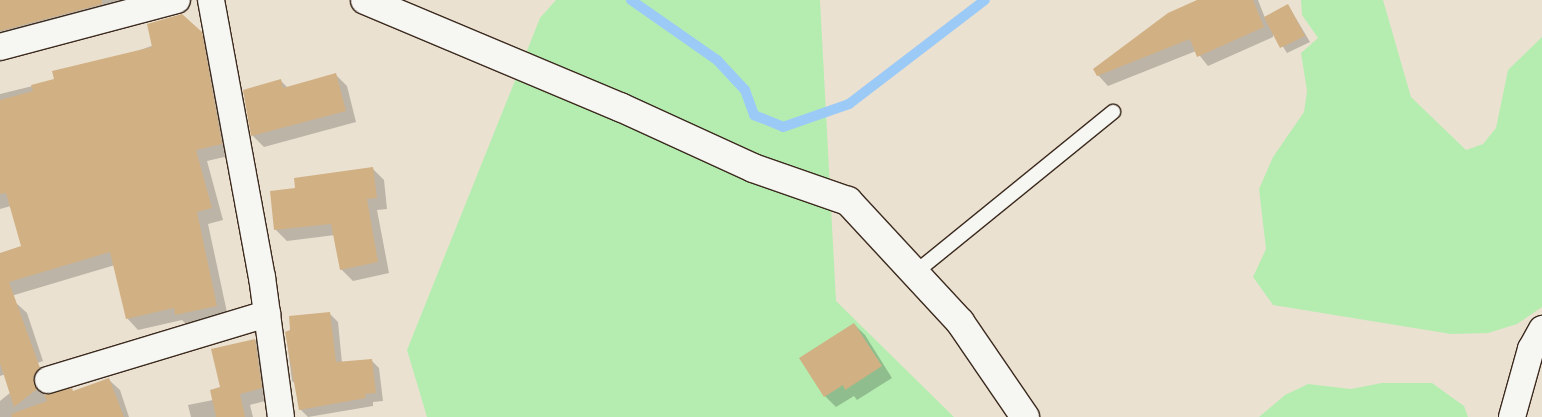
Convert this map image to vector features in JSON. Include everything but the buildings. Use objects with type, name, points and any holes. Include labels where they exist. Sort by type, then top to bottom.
[{"type":"street","points":[[0,47],[177,0]]},
{"type":"street","points":[[211,0],[267,314],[282,417]]},
{"type":"street","points":[[365,0],[620,107],[753,168],[848,201],[916,272],[960,322],[1025,417]]},
{"type":"street","points":[[48,380],[267,314]]},
{"type":"street","points":[[1512,417],[1531,349],[1542,329]]},
{"type":"lane","points":[[916,272],[1113,112]]},
{"type":"green space","points":[[556,0],[820,0],[836,301],[954,417],[427,417],[407,350],[540,18]]},
{"type":"green space","points":[[1301,0],[1383,0],[1411,97],[1466,150],[1483,144],[1496,128],[1508,70],[1542,37],[1542,307],[1517,324],[1488,333],[1451,334],[1273,305],[1253,277],[1266,249],[1259,189],[1273,157],[1304,112],[1307,91],[1301,53],[1318,38],[1302,15]]},
{"type":"green space","points":[[1382,383],[1432,383],[1464,406],[1468,417],[1259,417],[1285,395],[1308,384],[1351,389]]},
{"type":"waterway","points":[[631,0],[717,60],[745,90],[754,115],[783,127],[849,104],[985,0]]}]
